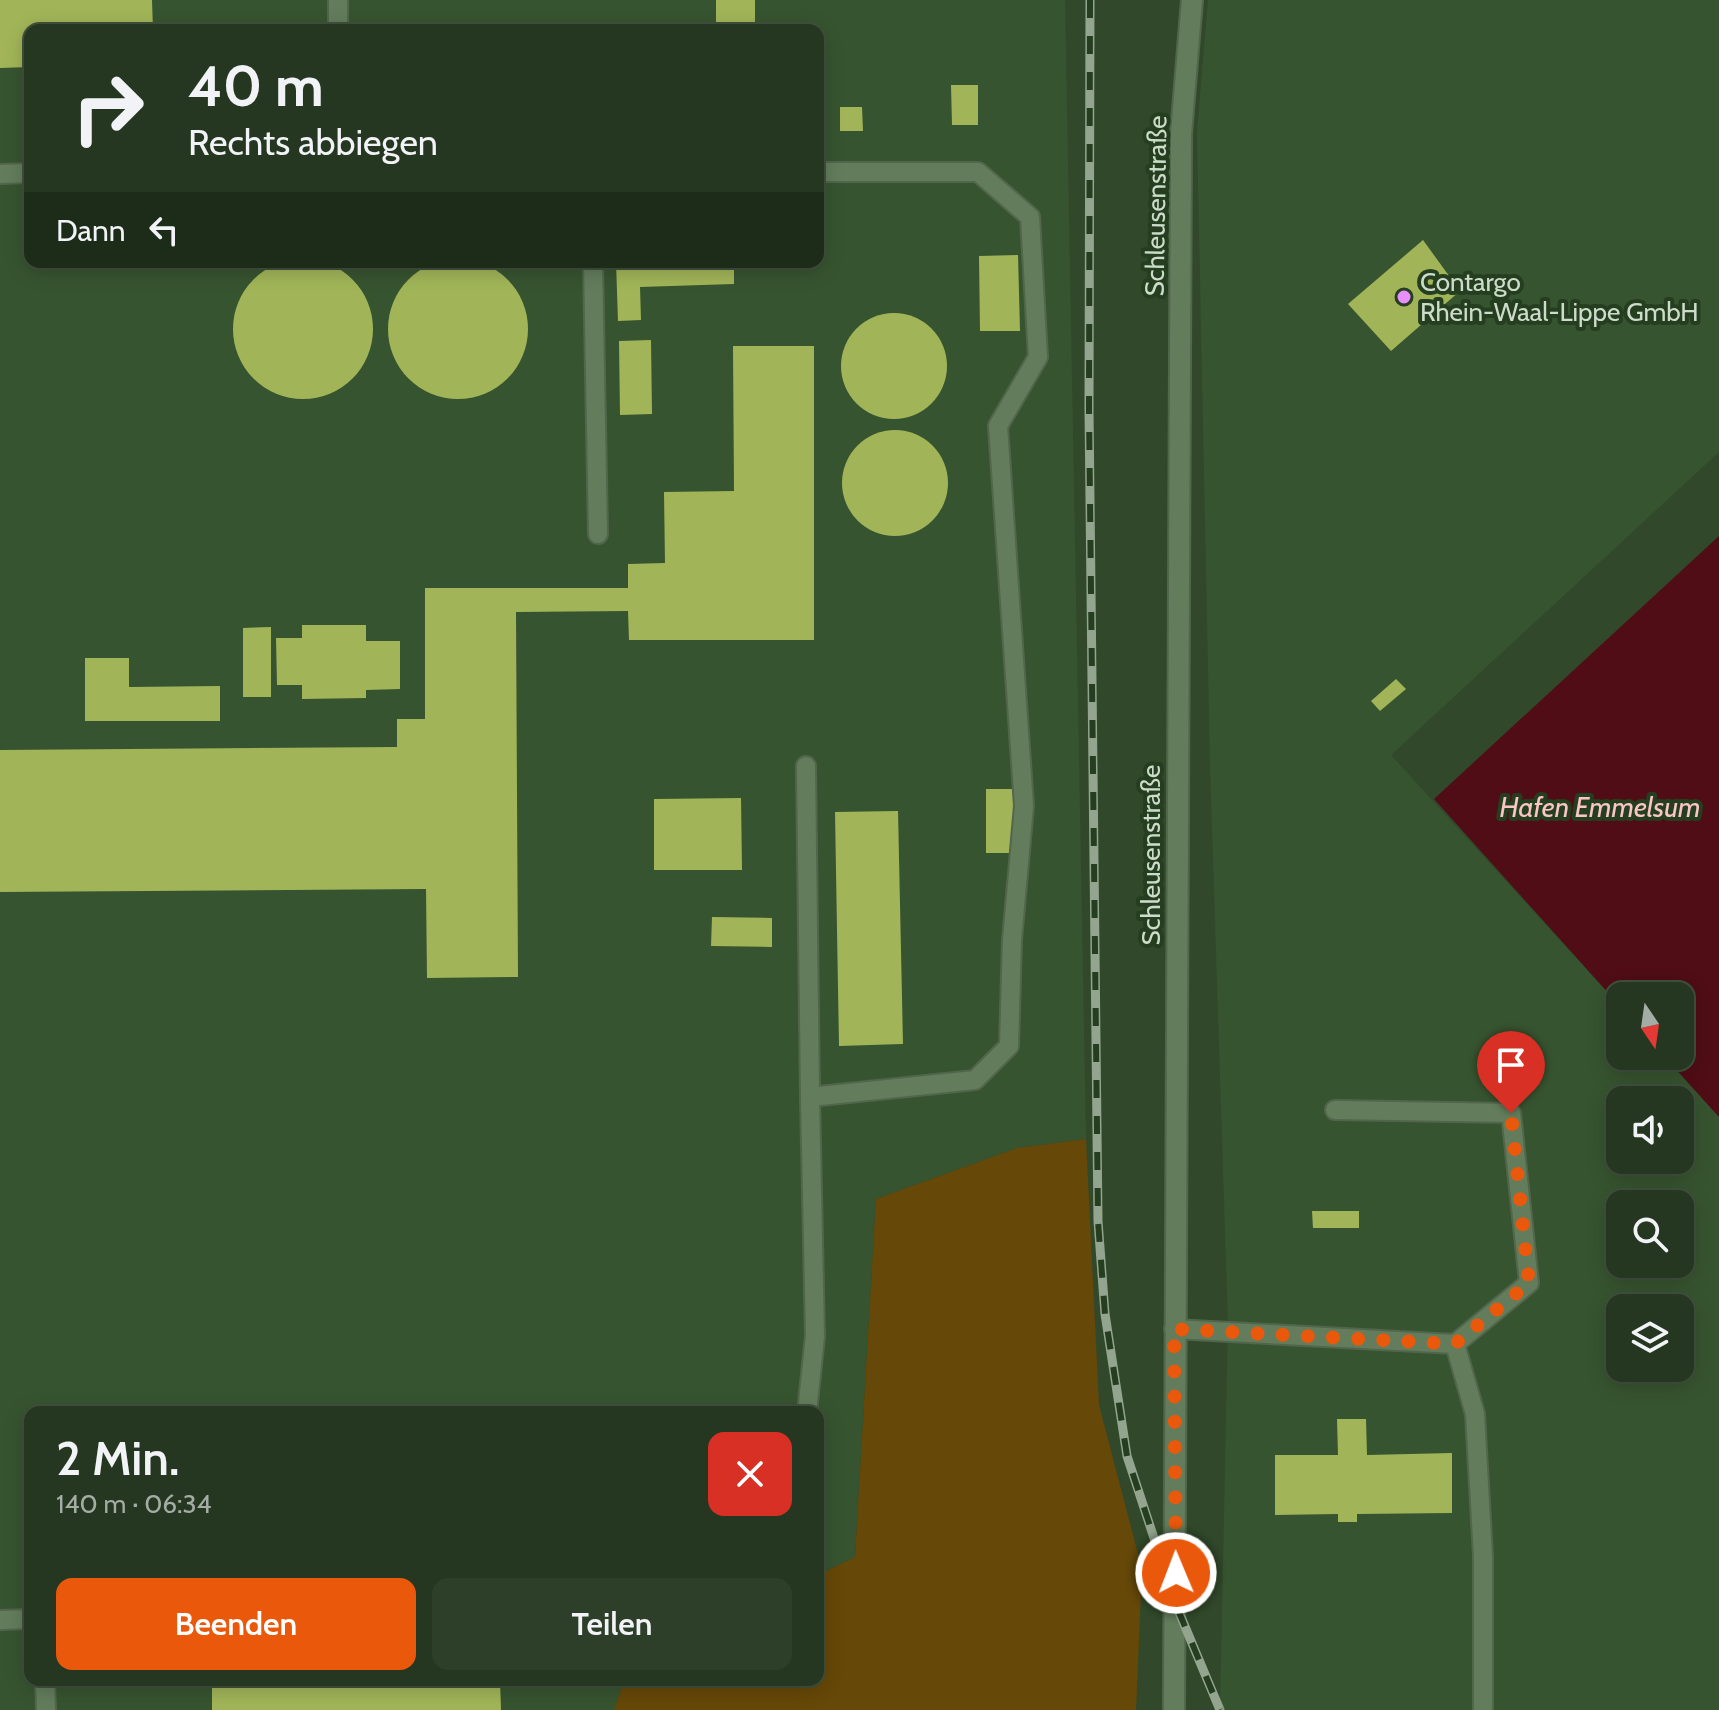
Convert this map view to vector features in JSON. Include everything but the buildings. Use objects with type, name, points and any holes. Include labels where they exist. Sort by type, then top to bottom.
[{"type":"street","name":"Schleusenstraße","points":[[1174,1710],[1181,134],[1192,0]]},
{"type":"lane","points":[[338,0],[338,24]]},
{"type":"lane","points":[[810,1097],[975,1080],[1009,1046],[1012,940],[1024,806],[998,426],[1038,357],[1030,217],[978,172],[824,172]]},
{"type":"lane","points":[[0,174],[24,173]]},
{"type":"lane","points":[[593,268],[598,534]]},
{"type":"lane","points":[[806,766],[815,1336],[808,1406]]},
{"type":"lane","points":[[1174,1329],[1455,1344],[1529,1283],[1511,1113],[1335,1110]]},
{"type":"lane","points":[[1455,1344],[1475,1414],[1483,1556],[1483,1710]]},
{"type":"lane","points":[[0,1620],[24,1619]]},
{"type":"lane","points":[[45,1686],[46,1710]]},
{"type":"shaded area","points":[[0,0],[1065,0],[1086,1139],[1017,1148],[876,1199],[855,1557],[824,1572],[824,1406],[24,1406],[24,1686],[622,1686],[614,1710],[0,1710]]},
{"type":"shaded area","points":[[1208,0],[1719,0],[1719,452],[1391,755],[1606,991],[1606,1070],[1677,1070],[1691,1086],[1606,1086],[1606,1174],[1694,1174],[1694,1089],[1719,1117],[1719,1710],[1220,1710],[1228,1324],[1210,765],[1197,133]]},
{"type":"shaded area","points":[[1086,1139],[1099,1405],[1142,1569],[1136,1710],[614,1710],[622,1686],[824,1686],[824,1572],[855,1557],[876,1199],[1017,1148]]},
{"type":"water","name":"Hafen Emmelsum","points":[[1719,536],[1719,1117],[1677,1070],[1694,1070],[1694,982],[1606,982],[1606,990],[1434,799]]},
{"type":"railway","points":[[1090,0],[1089,410],[1098,1221],[1105,1314],[1127,1456],[1176,1605],[1220,1710]]},
{"type":"place","name":"Contargo Rhein-Waal-Lippe GmbH","points":[[1404,297]]},
{"type":"route","points":[[1176,1573],[1174,1329],[1455,1344],[1529,1283],[1511,1113]]}]
